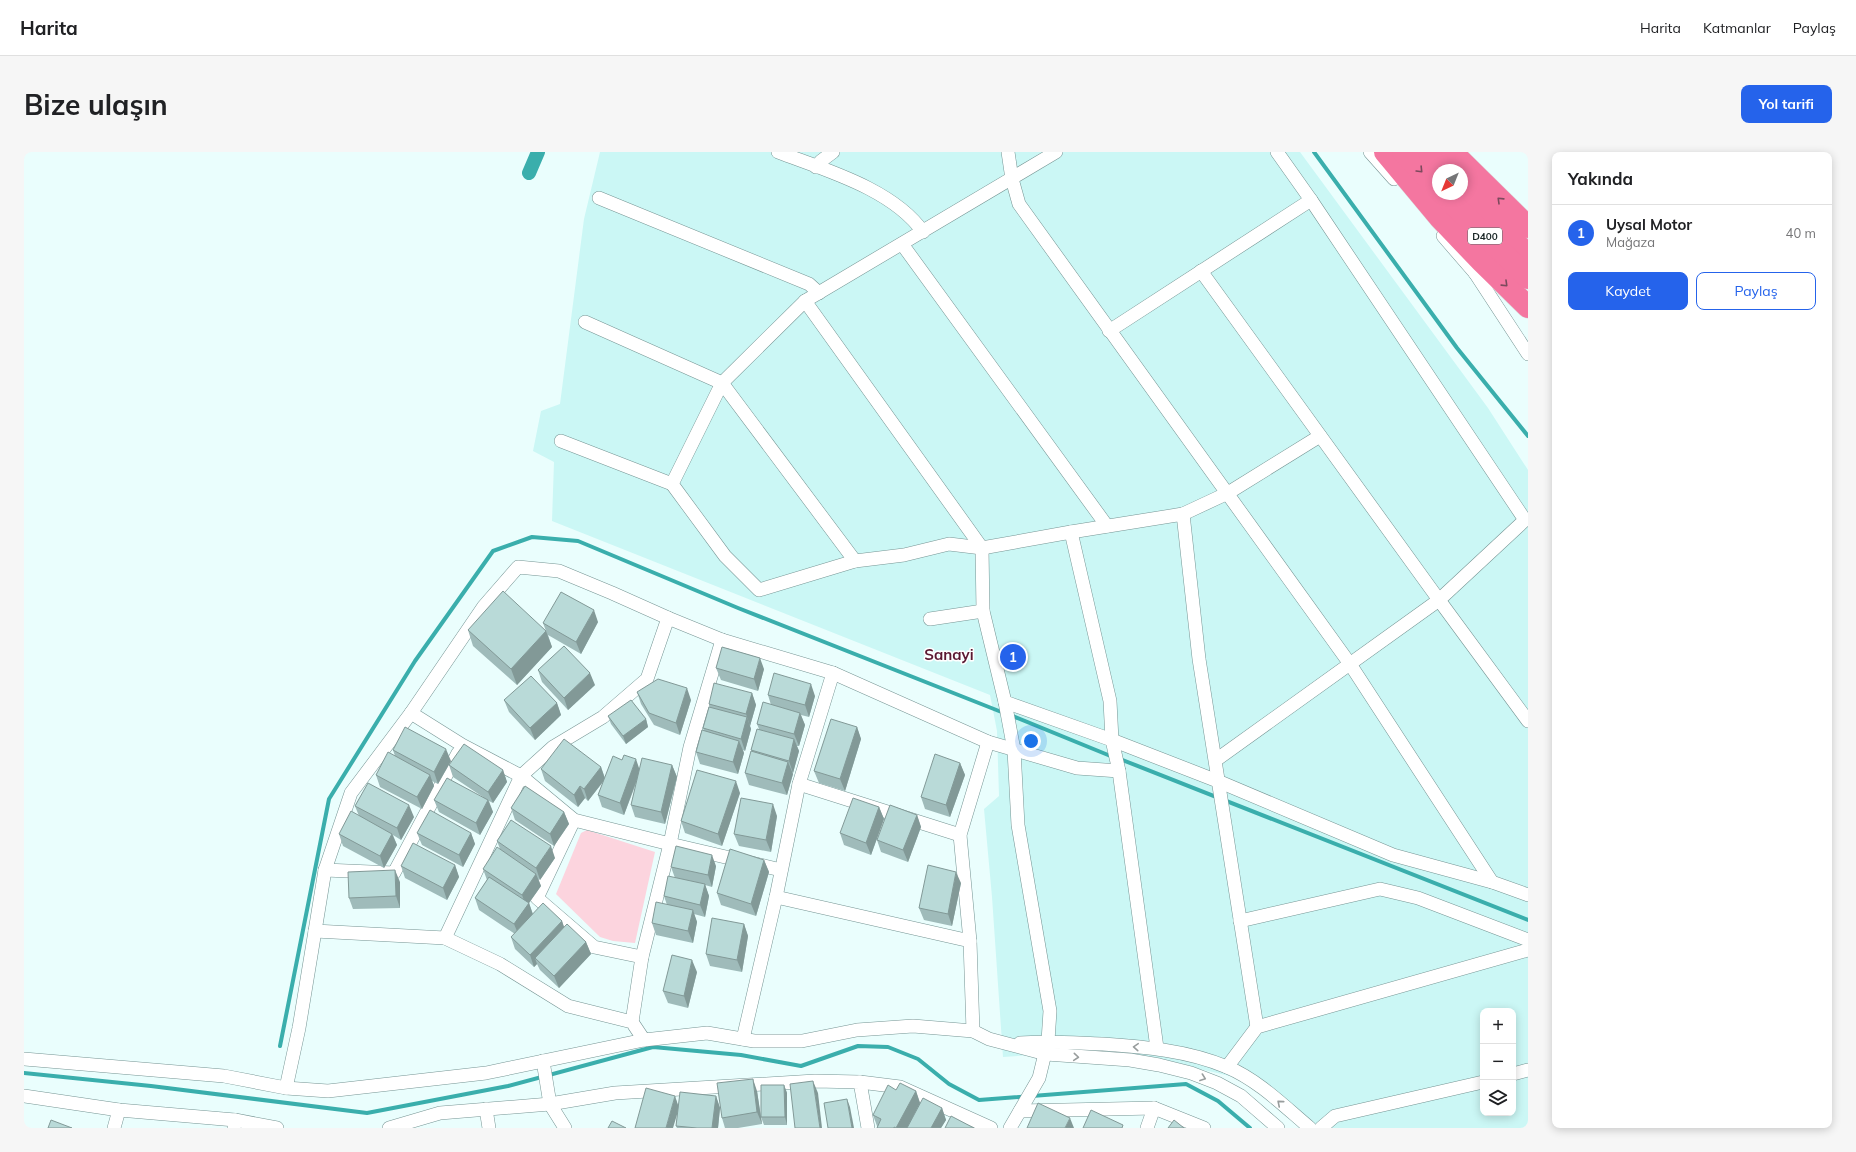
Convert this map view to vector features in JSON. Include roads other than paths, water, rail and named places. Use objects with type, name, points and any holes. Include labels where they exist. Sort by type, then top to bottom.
[{"type":"highway","points":[[1385,152],[1440,218],[1478,267],[1528,306]]},
{"type":"highway","points":[[1403,152],[1432,183]]},
{"type":"highway","points":[[1429,152],[1440,164]]},
{"type":"highway","points":[[1452,152],[1528,227]]},
{"type":"highway","name":"D400","points":[[1468,195],[1528,255]]},
{"type":"highway","name":"D400","points":[[1449,200],[1528,278]]},
{"type":"street","points":[[778,152],[860,183],[908,214],[923,232]]},
{"type":"street","points":[[816,167],[833,152]]},
{"type":"street","points":[[1008,152],[1012,179],[1019,204],[1350,664],[1492,882]]},
{"type":"street","points":[[672,484],[722,383],[804,301],[1056,152]]},
{"type":"street","points":[[1216,760],[1439,600],[1527,519],[1277,152]]},
{"type":"street","points":[[1370,152],[1478,267],[1528,354]]},
{"type":"street","points":[[599,198],[809,284],[819,293]]},
{"type":"street","points":[[1109,331],[1311,200]]},
{"type":"street","points":[[902,244],[1107,526]]},
{"type":"street","points":[[1201,271],[1528,721]]},
{"type":"street","points":[[804,301],[982,548],[983,611],[1014,748],[1018,825],[1050,1011],[1046,1054],[1039,1078],[1010,1128]]},
{"type":"street","points":[[585,322],[722,383],[855,561]]},
{"type":"street","points":[[561,441],[672,484],[725,556],[759,590],[855,561],[904,555],[949,544],[982,548],[1183,514],[1228,493],[1320,436]]},
{"type":"street","points":[[1183,514],[1199,659],[1220,784],[1257,1027]]},
{"type":"street","points":[[1071,532],[1110,701],[1113,742],[1157,1048]]},
{"type":"street","points":[[286,1088],[299,1028],[326,870],[351,793],[411,713],[484,606],[518,567],[559,571],[722,640],[833,673],[988,742],[1014,748],[1077,768],[1118,769]]},
{"type":"street","points":[[930,620],[983,611]]},
{"type":"street","points":[[445,938],[520,776],[554,747],[604,717],[647,679],[668,618]]},
{"type":"street","points":[[632,1022],[642,957],[670,844],[690,747],[722,640]]},
{"type":"street","points":[[743,1039],[776,897],[799,784],[833,673]]},
{"type":"street","points":[[1005,703],[1113,742],[1220,784],[1393,856],[1492,882],[1528,895]]},
{"type":"street","points":[[411,713],[462,745],[520,776],[574,820],[781,870]]},
{"type":"street","points":[[973,1031],[970,941],[960,835],[988,742]]},
{"type":"street","points":[[326,870],[394,873],[462,745]]},
{"type":"street","points":[[799,784],[960,835]]},
{"type":"street","points":[[574,820],[538,898],[594,947],[642,957]]},
{"type":"street","points":[[1240,921],[1380,889],[1418,898],[1528,940]]},
{"type":"street","points":[[776,897],[970,941]]},
{"type":"street","points":[[315,931],[445,938],[500,964],[568,1006],[632,1022],[644,1040]]},
{"type":"street","points":[[1228,1067],[1257,1027],[1528,950]]},
{"type":"street","points":[[24,1059],[224,1076],[286,1088],[328,1091],[543,1066],[644,1040],[707,1033],[754,1041],[802,1041],[857,1030],[914,1026],[973,1031],[989,1039],[1046,1054],[1130,1060],[1191,1073],[1217,1083],[1241,1096],[1278,1128]]},
{"type":"street","points":[[1010,1044],[1048,1041],[1157,1048],[1202,1059],[1228,1067],[1256,1084],[1310,1128]]},
{"type":"street","points":[[543,1066],[549,1098],[565,1128]]},
{"type":"street","points":[[1516,1073],[1528,1070]]},
{"type":"street","points":[[389,1128],[440,1113],[486,1109],[549,1098],[816,1081],[860,1082],[900,1087],[991,1128]]},
{"type":"street","points":[[860,1082],[868,1128]]},
{"type":"street","points":[[1321,1128],[1336,1116],[1480,1083]]},
{"type":"street","points":[[24,1096],[119,1110],[277,1128]]},
{"type":"street","points":[[1021,1109],[1154,1108],[1204,1128]]},
{"type":"street","points":[[1147,1128],[1154,1108]]},
{"type":"street","points":[[486,1109],[488,1128]]},
{"type":"street","points":[[114,1128],[119,1110]]},
{"type":"waterway","points":[[529,173],[538,152]]},
{"type":"waterway","points":[[1314,152],[1457,348],[1528,436]]},
{"type":"waterway","points":[[280,1046],[329,799],[415,661],[493,551],[532,537],[578,541],[738,608],[1004,713]]},
{"type":"waterway","points":[[1010,715],[1113,757]]},
{"type":"waterway","points":[[1120,759],[1528,920]]},
{"type":"waterway","points":[[24,1073],[151,1086],[367,1113],[508,1086],[653,1047],[741,1055],[801,1066],[858,1046],[888,1047],[918,1059],[949,1084],[979,1100],[1186,1084],[1218,1101],[1250,1128]]},
{"type":"place","name":"Uysal Motor","points":[[1013,657]]},
{"type":"district","name":"Sanayi","points":[[949,654]]}]
